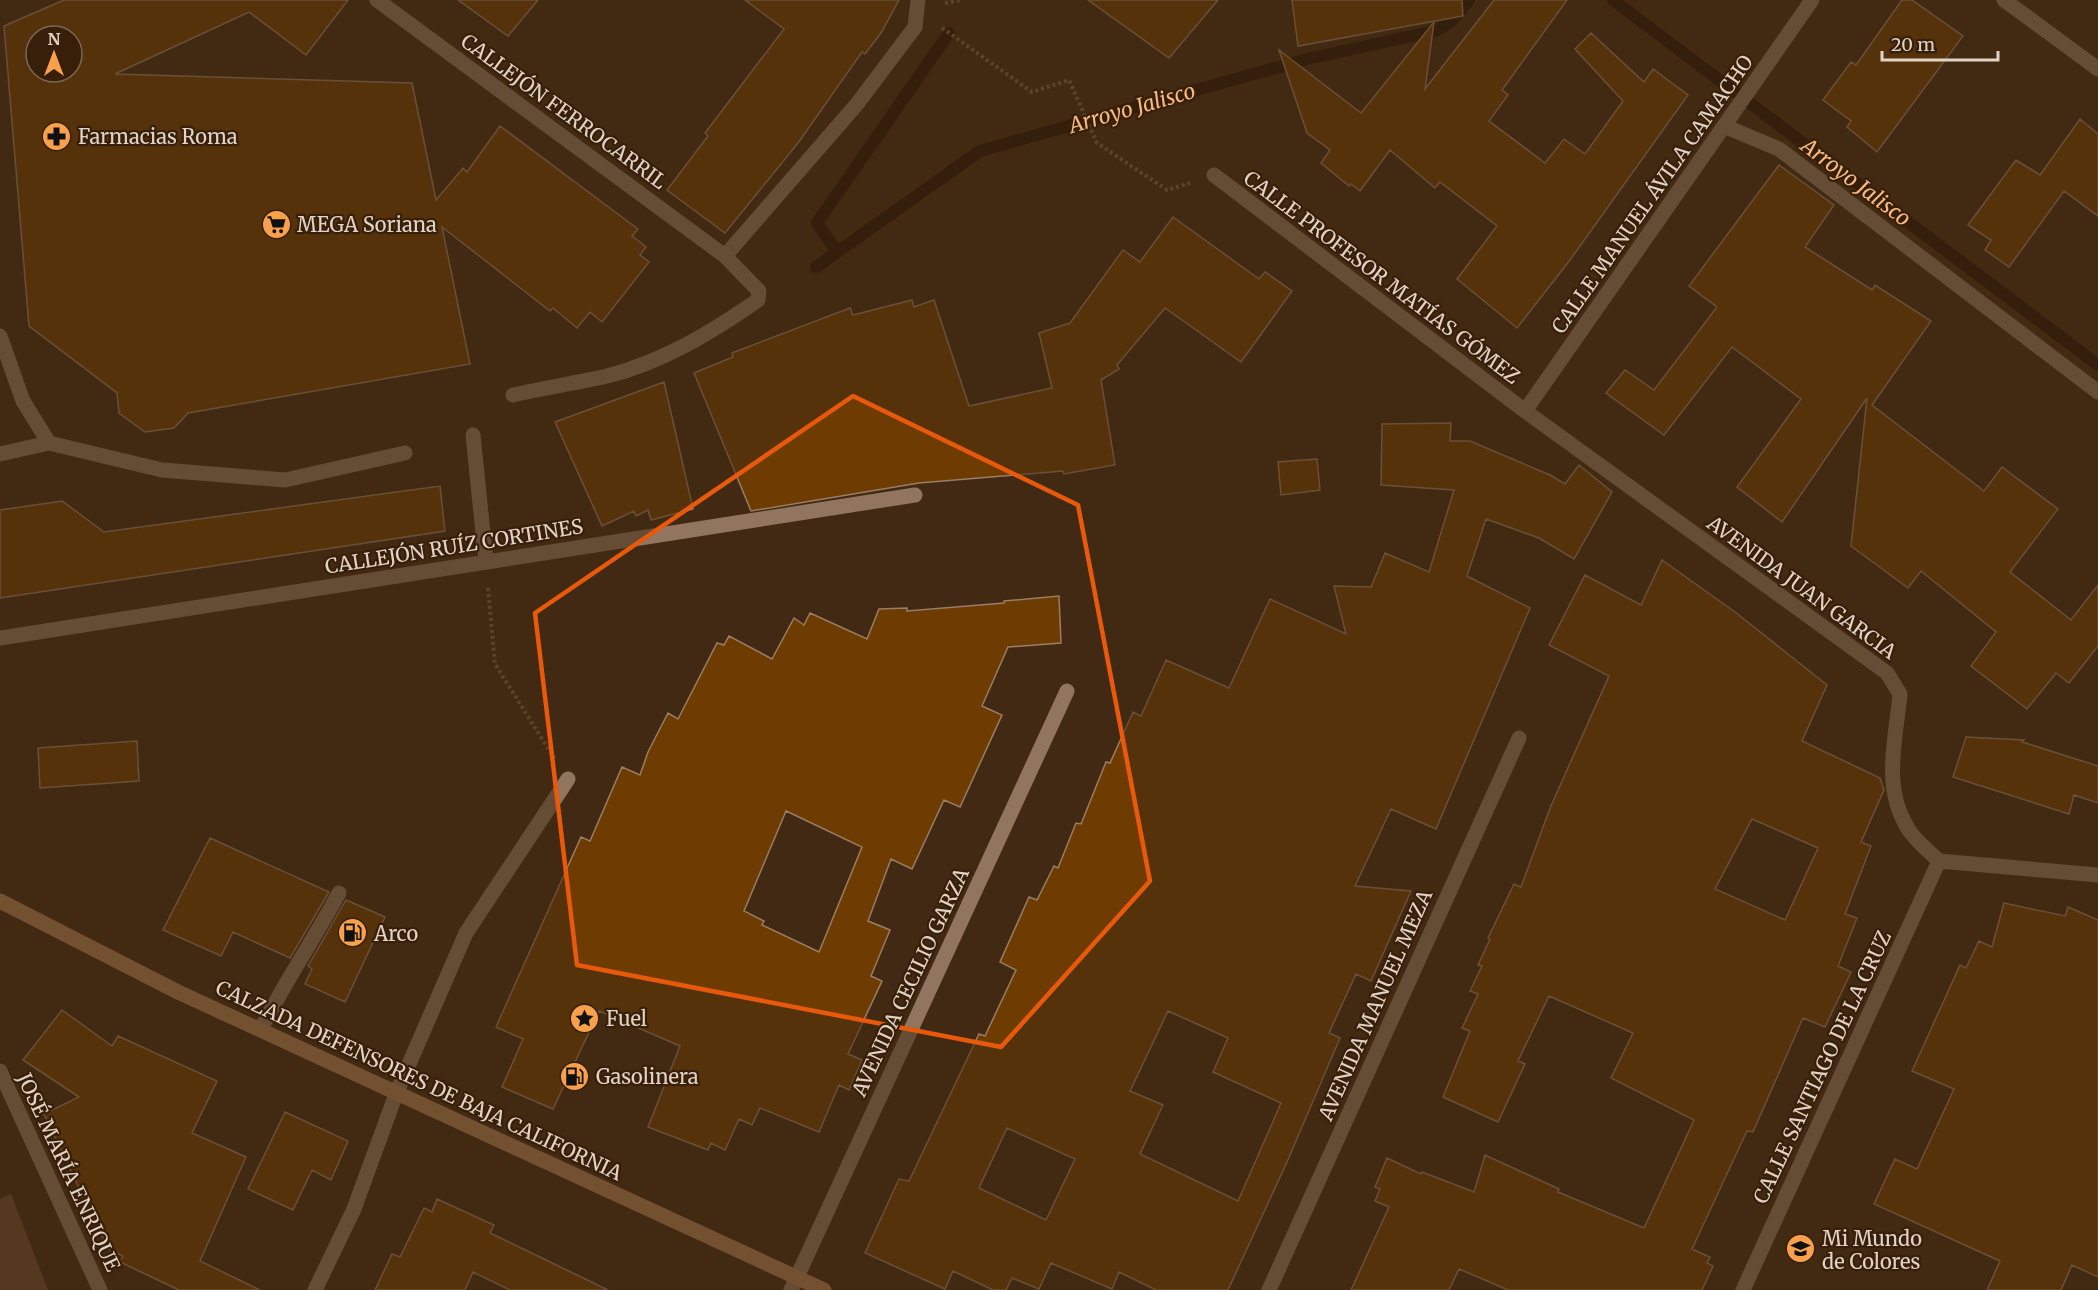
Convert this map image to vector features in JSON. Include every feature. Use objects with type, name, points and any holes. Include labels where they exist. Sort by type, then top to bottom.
[{"type":"main road","name":"CALZADA DEFENSORES DE BAJA CALIFORNIA","points":[[0,901],[178,992],[261,1029],[794,1284],[824,1290]]},
{"type":"street","name":"CALLEJÓN FERROCARRIL","points":[[377,0],[725,256]]},
{"type":"street","points":[[513,395],[609,375],[653,360],[709,334],[758,300],[759,291],[725,256],[864,95],[915,27],[918,0]]},
{"type":"street","name":"CALLE MANUEL ÁVILA CAMACHO","points":[[1526,411],[1812,0]]},
{"type":"street","points":[[2004,0],[2098,69]]},
{"type":"street","points":[[1727,123],[1779,148],[2098,392]]},
{"type":"street","name":"CALLE PROFESOR MATÍAS GÓMEZ","points":[[1214,175],[1526,411]]},
{"type":"street","points":[[0,336],[3,354],[23,401],[49,443]]},
{"type":"street","name":"AVENIDA JUAN GARCIA","points":[[1526,411],[1887,673],[1900,694],[1891,775],[1897,800],[1907,828],[1939,861]]},
{"type":"street","points":[[473,435],[486,562]]},
{"type":"street","points":[[0,454],[49,443],[162,470],[285,480],[405,453]]},
{"type":"street","name":"CALLEJÓN RUÍZ CORTINES","points":[[0,638],[915,495]]},
{"type":"street","name":"AVENIDA CECILIO GARZA","points":[[794,1284],[1067,691]]},
{"type":"street","name":"AVENIDA MANUEL MEZA","points":[[1269,1290],[1519,738]]},
{"type":"street","points":[[315,1290],[354,1209],[396,1094],[466,933],[568,778]]},
{"type":"street","points":[[1939,861],[2098,875]]},
{"type":"street","name":"CALLE SANTIAGO DE LA CRUZ","points":[[1743,1290],[1939,861]]},
{"type":"street","points":[[261,1029],[287,979],[339,893]]},
{"type":"street","name":"JOSÉ MARÍA ENRIQUE","points":[[0,1071],[100,1290]]},
{"type":"path","points":[[933,21],[1032,92],[1069,80],[1096,143],[1167,190],[1214,175]]},
{"type":"path","points":[[486,562],[495,664],[568,778]]},
{"type":"highlighted area","points":[[853,396],[1078,505],[1150,881],[1001,1047],[577,965],[535,613]]},
{"type":"shaded area","points":[[11,1194],[48,1290],[0,1290],[0,1199]]},
{"type":"building","name":"MEGA Soriana","points":[[64,0],[348,0],[306,55],[249,12],[115,74],[412,83],[436,200],[463,168],[467,172],[500,126],[638,229],[632,236],[646,247],[640,255],[649,262],[602,322],[590,312],[577,328],[553,308],[550,311],[442,227],[470,364],[188,413],[174,428],[145,432],[119,413],[117,393],[29,326],[4,26]]},
{"type":"building","points":[[458,0],[538,0],[508,36]]},
{"type":"building","points":[[745,0],[899,0],[881,33],[865,54],[862,52],[798,143],[725,233],[667,190],[708,136],[705,133],[784,29]]},
{"type":"building","points":[[1088,0],[1218,0],[1169,58]]},
{"type":"building","points":[[1292,0],[1462,0],[1463,16],[1298,46]]},
{"type":"building","points":[[1494,0],[1567,0],[1502,90],[1508,95],[1489,121],[1545,163],[1564,139],[1585,154],[1623,101],[1575,49],[1591,33],[1644,82],[1653,69],[1688,95],[1570,260],[1517,328],[1457,279],[1497,226],[1440,182],[1435,188],[1390,150],[1360,191],[1351,184],[1349,186],[1321,163],[1330,150],[1307,133],[1279,50],[1361,113],[1434,22],[1425,89]]},
{"type":"building","points":[[1902,0],[1912,0],[1963,36],[1877,152],[1847,127],[1851,121],[1823,100],[1851,62],[1856,65]]},
{"type":"building","points":[[2080,119],[2098,134],[2098,216],[2064,191],[2009,267],[1985,250],[1991,240],[1968,225],[2016,160],[2040,175]]},
{"type":"building","points":[[1779,165],[1834,205],[1805,247],[1872,290],[1875,285],[1931,321],[1872,405],[1984,491],[2002,467],[2058,509],[2010,572],[2071,620],[2098,585],[2098,646],[2069,683],[2056,673],[2027,709],[1971,666],[1996,632],[1921,571],[1908,588],[1851,546],[1867,398],[1782,522],[1737,487],[1801,399],[1732,347],[1664,435],[1606,393],[1625,370],[1654,390],[1717,307],[1689,286]]},
{"type":"building","points":[[1173,217],[1259,279],[1265,272],[1292,291],[1241,362],[1165,308],[1117,365],[1119,369],[1101,380],[1115,465],[1064,474],[1063,471],[919,483],[751,511],[694,373],[733,357],[732,353],[850,308],[853,315],[912,300],[914,307],[934,300],[969,406],[1052,388],[1039,333],[1070,323],[1123,250],[1140,262]]},
{"type":"building","points":[[664,382],[693,509],[651,520],[648,510],[636,516],[634,511],[602,526],[555,422]]},
{"type":"building","points":[[1451,423],[1450,441],[1470,441],[1550,475],[1565,484],[1579,465],[1612,492],[1574,559],[1539,538],[1486,519],[1467,576],[1530,608],[1436,829],[1391,809],[1355,886],[1411,891],[1371,981],[1356,974],[1329,1033],[1340,1038],[1287,1162],[1228,1290],[1156,1290],[1119,1272],[1112,1289],[1051,1263],[1039,1289],[1012,1278],[1006,1290],[993,1290],[953,1271],[945,1289],[865,1253],[899,1179],[909,1181],[979,1034],[985,1036],[1016,970],[1000,962],[1029,897],[1037,900],[1054,866],[1058,868],[1076,823],[1081,824],[1106,762],[1110,763],[1133,712],[1141,716],[1166,660],[1229,688],[1270,599],[1346,634],[1334,586],[1371,587],[1385,553],[1429,572],[1454,490],[1381,485],[1382,424]],"holes":[[[1168,1011],[1228,1038],[1213,1072],[1281,1103],[1238,1201],[1140,1154],[1163,1105],[1130,1091]],[[1007,1128],[1075,1159],[1046,1220],[979,1188]]]},
{"type":"building","points":[[1317,459],[1320,490],[1281,495],[1278,462]]},
{"type":"building","points":[[440,486],[445,531],[0,598],[0,510],[62,501],[104,532]]},
{"type":"building","points":[[1662,560],[1735,612],[1827,685],[1802,741],[1880,778],[1884,790],[1861,842],[1871,846],[1845,914],[1857,918],[1838,966],[1851,972],[1825,1027],[1803,1018],[1753,1132],[1747,1131],[1692,1249],[1710,1257],[1707,1263],[1713,1266],[1702,1290],[1508,1290],[1459,1269],[1449,1290],[1351,1290],[1389,1207],[1375,1201],[1380,1189],[1375,1187],[1387,1158],[1421,1174],[1422,1172],[1474,1192],[1485,1155],[1559,1189],[1558,1192],[1644,1228],[1694,1120],[1611,1078],[1633,1033],[1549,996],[1518,1061],[1525,1064],[1498,1122],[1443,1097],[1470,1031],[1462,1028],[1478,994],[1470,991],[1482,966],[1478,965],[1490,939],[1488,938],[1514,884],[1521,887],[1550,808],[1609,676],[1549,645],[1585,575],[1641,605]],"holes":[[[1752,819],[1818,848],[1785,920],[1715,889]]]},
{"type":"building","points":[[1059,596],[1061,643],[1008,647],[982,706],[1002,715],[960,807],[944,800],[912,869],[891,859],[868,921],[890,930],[871,976],[882,981],[848,1054],[862,1060],[849,1090],[839,1085],[819,1132],[760,1108],[752,1125],[739,1119],[725,1150],[711,1143],[708,1150],[648,1127],[680,1046],[599,1011],[553,1109],[502,1087],[523,1039],[496,1027],[581,837],[590,841],[622,767],[640,775],[648,752],[668,713],[678,719],[717,643],[724,645],[729,636],[772,659],[794,618],[804,625],[810,613],[867,639],[879,609],[907,608],[907,611],[1004,603],[1004,601]],"holes":[[[786,811],[862,847],[819,952],[762,925],[764,921],[744,911]]]},
{"type":"building","points":[[1966,737],[2024,740],[2022,742],[2098,766],[2098,803],[2074,795],[2069,814],[1953,777]]},
{"type":"building","points":[[137,741],[139,781],[40,788],[38,748]]},
{"type":"building","points":[[210,838],[329,892],[290,958],[233,932],[221,956],[163,930]]},
{"type":"building","name":"Arco","points":[[346,900],[385,917],[345,1002],[305,984],[312,969],[308,966]]},
{"type":"building","points":[[2004,903],[2065,916],[2068,907],[2098,920],[2098,1277],[2072,1265],[2061,1290],[1987,1290],[2000,1261],[1874,1204],[1895,1159],[1917,1169],[1954,1089],[1912,1071],[1960,965],[1966,968],[1979,941],[1992,947]]},
{"type":"building","points":[[62,1010],[112,1046],[118,1036],[217,1081],[192,1133],[246,1157],[200,1261],[260,1290],[179,1290],[120,1262],[123,1256],[108,1249],[44,1114],[79,1097],[23,1060]]},
{"type":"building","points":[[285,1112],[348,1141],[331,1180],[312,1170],[293,1210],[248,1189]]},
{"type":"building","points":[[437,1199],[494,1225],[490,1233],[608,1290],[510,1290],[473,1272],[465,1290],[375,1290],[392,1254],[400,1257],[424,1208],[432,1212]]},
{"type":"waterway","name":"Arroyo Jalisco","points":[[816,267],[980,151],[1307,59],[1435,31],[1452,21],[1469,0]]},
{"type":"waterway","name":"Arroyo Jalisco","points":[[1613,0],[2098,365]]},
{"type":"waterway","points":[[837,252],[817,223],[949,33]]},
{"type":"place","name":"Farmacias Roma","points":[[57,136]]},
{"type":"place","name":"MEGA Soriana","points":[[276,224]]},
{"type":"place","name":"Arco","points":[[353,933]]},
{"type":"place","name":"Fuel","points":[[585,1018]]},
{"type":"place","name":"Gasolinera","points":[[575,1076]]},
{"type":"place","name":"Mi Mundo de Colores","points":[[1801,1249]]}]
